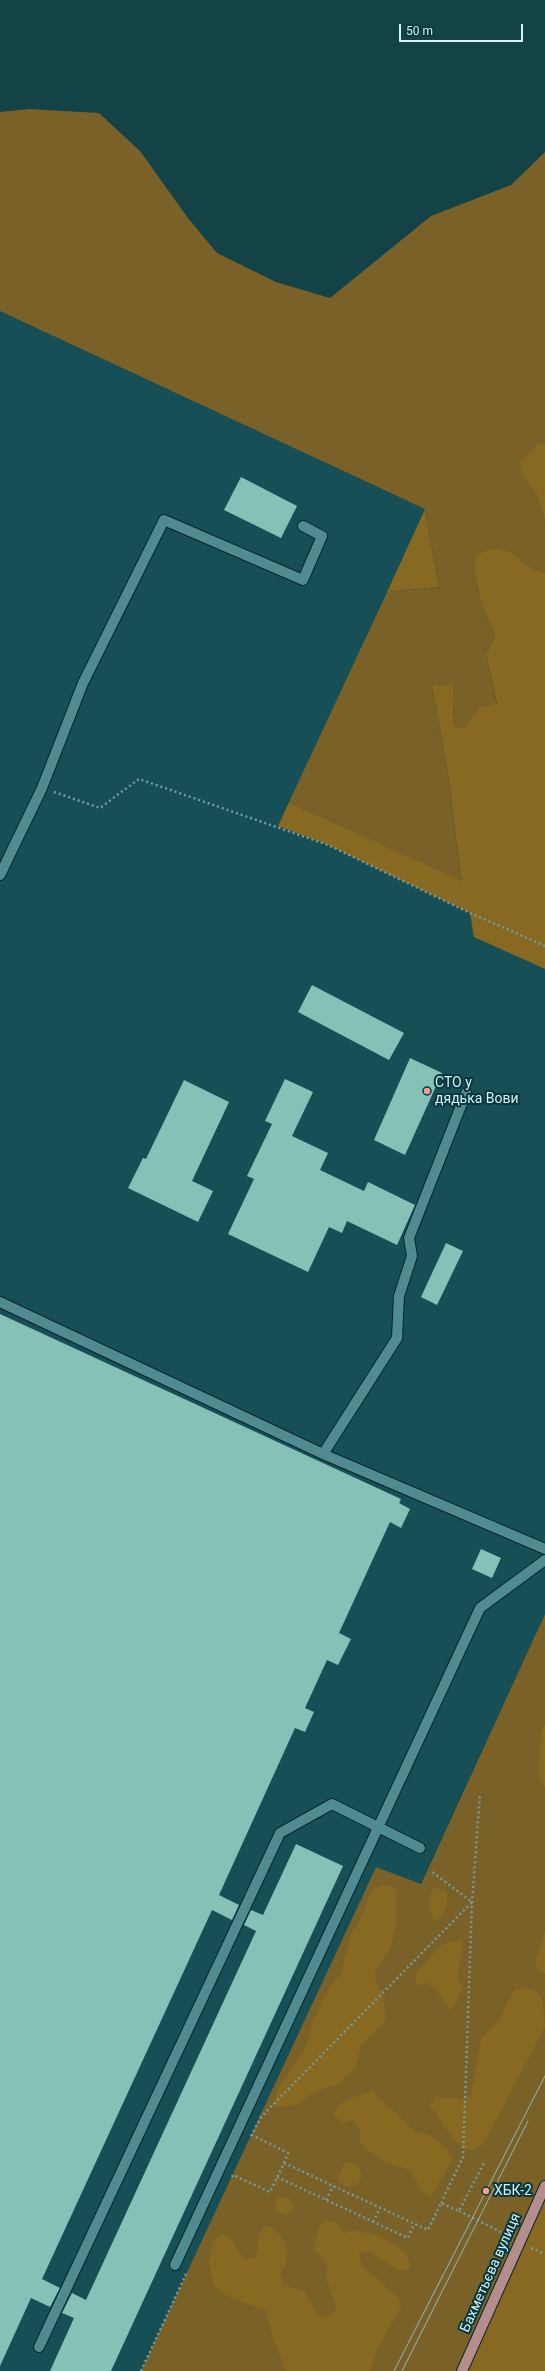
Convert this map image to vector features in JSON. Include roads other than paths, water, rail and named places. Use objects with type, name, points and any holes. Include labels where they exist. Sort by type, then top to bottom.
[{"type":"main road","name":"Бахметьєва вулиця","points":[[462,2371],[545,2186]]},
{"type":"lane","points":[[0,875],[42,788],[83,683],[164,520],[303,580],[322,536],[303,526]]},
{"type":"lane","points":[[323,1454],[397,1338],[399,1296],[412,1256],[409,1238],[466,1093]]},
{"type":"lane","points":[[0,1302],[323,1454],[545,1549]]},
{"type":"lane","points":[[175,2265],[480,1608],[545,1560]]},
{"type":"lane","points":[[39,2347],[280,1833],[332,1804],[420,1848]]},
{"type":"tram line","points":[[394,2371],[545,2076]]},
{"type":"tram line","points":[[402,2371],[528,2121]]},
{"type":"place","name":"СТО у дядька Вови","points":[[427,1091]]},
{"type":"place","name":"ХБК-2","points":[[486,2191]]}]
